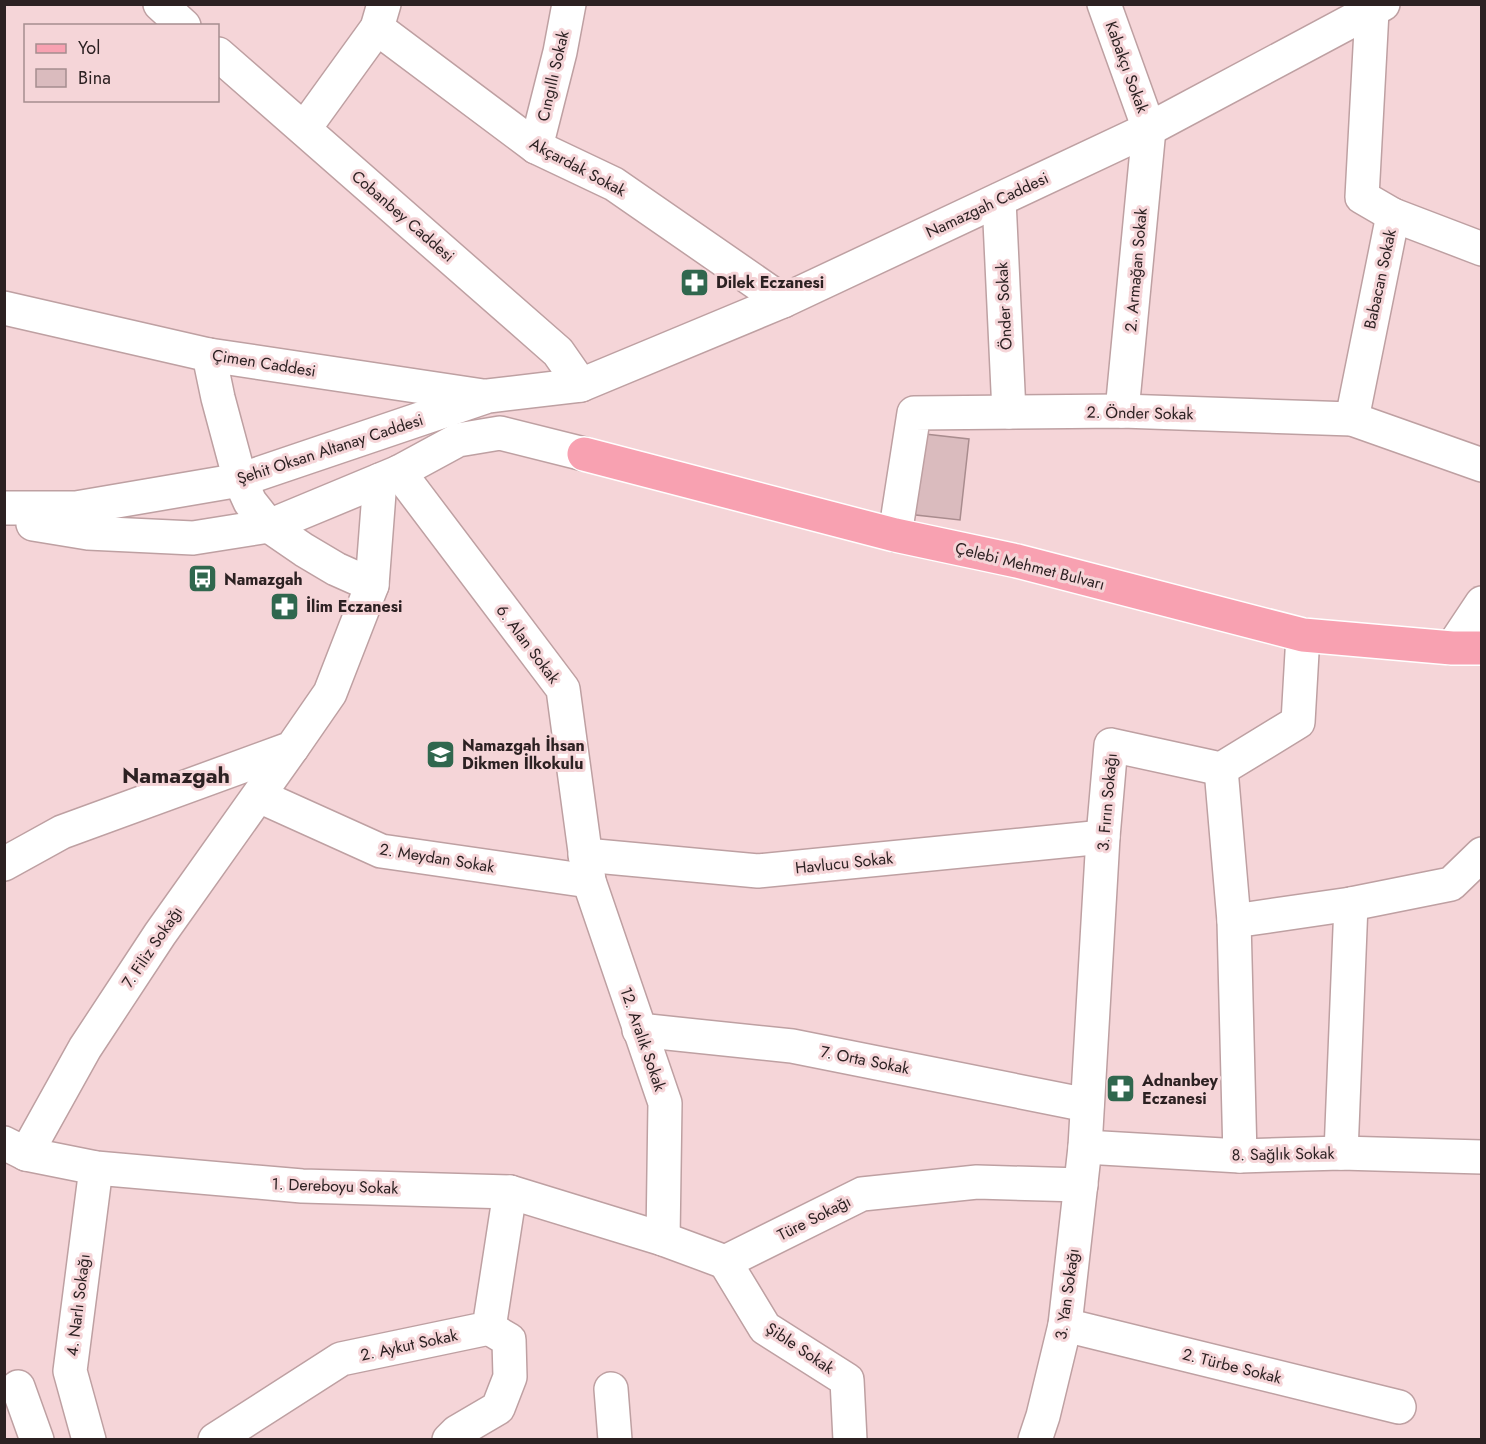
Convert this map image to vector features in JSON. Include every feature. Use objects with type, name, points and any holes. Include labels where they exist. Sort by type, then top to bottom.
[{"type":"main road","name":"Çelebi Mehmet Bulvarı","points":[[584,454],[895,535],[1017,561],[1304,635],[1467,648]]},
{"type":"street","points":[[160,4],[182,24]]},
{"type":"street","name":"Cıngıllı Sokak","points":[[536,147],[560,52],[569,4]]},
{"type":"street","name":"Kabakçı Sokak","points":[[1104,4],[1149,129]]},
{"type":"street","name":"Namazgah Caddesi","points":[[581,384],[783,301],[999,200],[1149,129],[1377,8]]},
{"type":"street","name":"Babacan Sokak","points":[[1352,419],[1393,215],[1362,196],[1377,8]]},
{"type":"street","points":[[304,129],[381,16]]},
{"type":"street","name":"Akçardak Sokak","points":[[381,16],[536,147],[614,184],[783,301]]},
{"type":"street","name":"Cobanbey Caddesi","points":[[219,55],[558,352],[581,384]]},
{"type":"street","name":"2. Armağan Sokak","points":[[1122,411],[1149,129]]},
{"type":"street","name":"Önder Sokak","points":[[999,200],[1009,412]]},
{"type":"street","points":[[1393,215],[1482,249]]},
{"type":"street","name":"Çimen Caddesi","points":[[4,308],[209,355],[488,396]]},
{"type":"street","points":[[209,355],[240,480],[250,502],[269,526],[304,550],[372,585]]},
{"type":"street","name":"Şehit Oksan Altanay Caddesi","points":[[4,508],[76,508],[240,480],[488,396],[581,384]]},
{"type":"street","points":[[488,396],[500,434]]},
{"type":"street","name":"2. Önder Sokak","points":[[895,535],[914,413],[1122,411],[1352,419],[1482,465]]},
{"type":"street","points":[[4,520],[88,532],[193,538],[269,526],[390,476],[458,440],[500,434],[584,454]]},
{"type":"street","name":"7. Filiz Sokağı","points":[[15,1149],[160,934],[330,693],[372,585],[390,476]]},
{"type":"street","name":"6. Alan Sokak","points":[[390,476],[563,689],[587,868]]},
{"type":"street","points":[[1467,648],[1482,603]]},
{"type":"street","points":[[1240,1156],[1234,921],[1221,769],[1298,722],[1304,635]]},
{"type":"street","name":"3. Fırın Sokağı","points":[[1085,1147],[1103,837],[1111,746],[1221,769]]},
{"type":"street","points":[[4,864],[62,832],[292,748]]},
{"type":"street","name":"2. Meydan Sokak","points":[[259,796],[381,851],[587,868]]},
{"type":"street","name":"Havlucu Sokak","points":[[587,868],[758,871],[1103,837]]},
{"type":"street","points":[[1234,921],[1351,904],[1451,884],[1482,854]]},
{"type":"street","name":"12. Aralık Sokak","points":[[587,868],[665,1103],[663,1239]]},
{"type":"street","points":[[1341,1153],[1351,904]]},
{"type":"street","name":"7. Orta Sokak","points":[[639,1030],[792,1046],[1088,1105]]},
{"type":"street","name":"8. Sağlık Sokak","points":[[1085,1147],[1240,1156],[1341,1153],[1482,1157]]},
{"type":"street","name":"3. Yan Sokağı","points":[[1035,1440],[1065,1325],[1085,1147]]},
{"type":"street","name":"1. Dereboyu Sokak","points":[[15,1149],[96,1168],[302,1186],[510,1192],[663,1239]]},
{"type":"street","name":"4. Narlı Sokağı","points":[[89,1440],[70,1371],[96,1168]]},
{"type":"street","name":"Türe Sokağı","points":[[725,1263],[862,1194],[977,1182],[1081,1185]]},
{"type":"street","points":[[449,1440],[457,1432],[498,1408],[510,1377],[509,1340],[489,1328],[510,1192]]},
{"type":"street","points":[[663,1239],[725,1263]]},
{"type":"street","name":"Şible Sokak","points":[[725,1263],[765,1328],[847,1380],[850,1440]]},
{"type":"street","name":"2. Türbe Sokak","points":[[1065,1325],[1399,1407]]},
{"type":"street","name":"2. Aykut Sokak","points":[[215,1440],[341,1359],[489,1328]]},
{"type":"street","points":[[18,1387],[37,1440]]},
{"type":"street","points":[[611,1389],[615,1440]]},
{"type":"building","points":[[916,433],[969,439],[960,520],[907,514]]},
{"type":"place","name":"Dilek Eczanesi","points":[[695,282]]},
{"type":"place","name":"Namazgah","points":[[203,579]]},
{"type":"place","name":"İlim Eczanesi","points":[[285,606]]},
{"type":"place","name":"Namazgah İhsan Dikmen İlkokulu","points":[[441,754]]},
{"type":"place","name":"Adnanbey Eczanesi","points":[[1121,1089]]},
{"type":"district","name":"Namazgah","points":[[176,775]]}]
